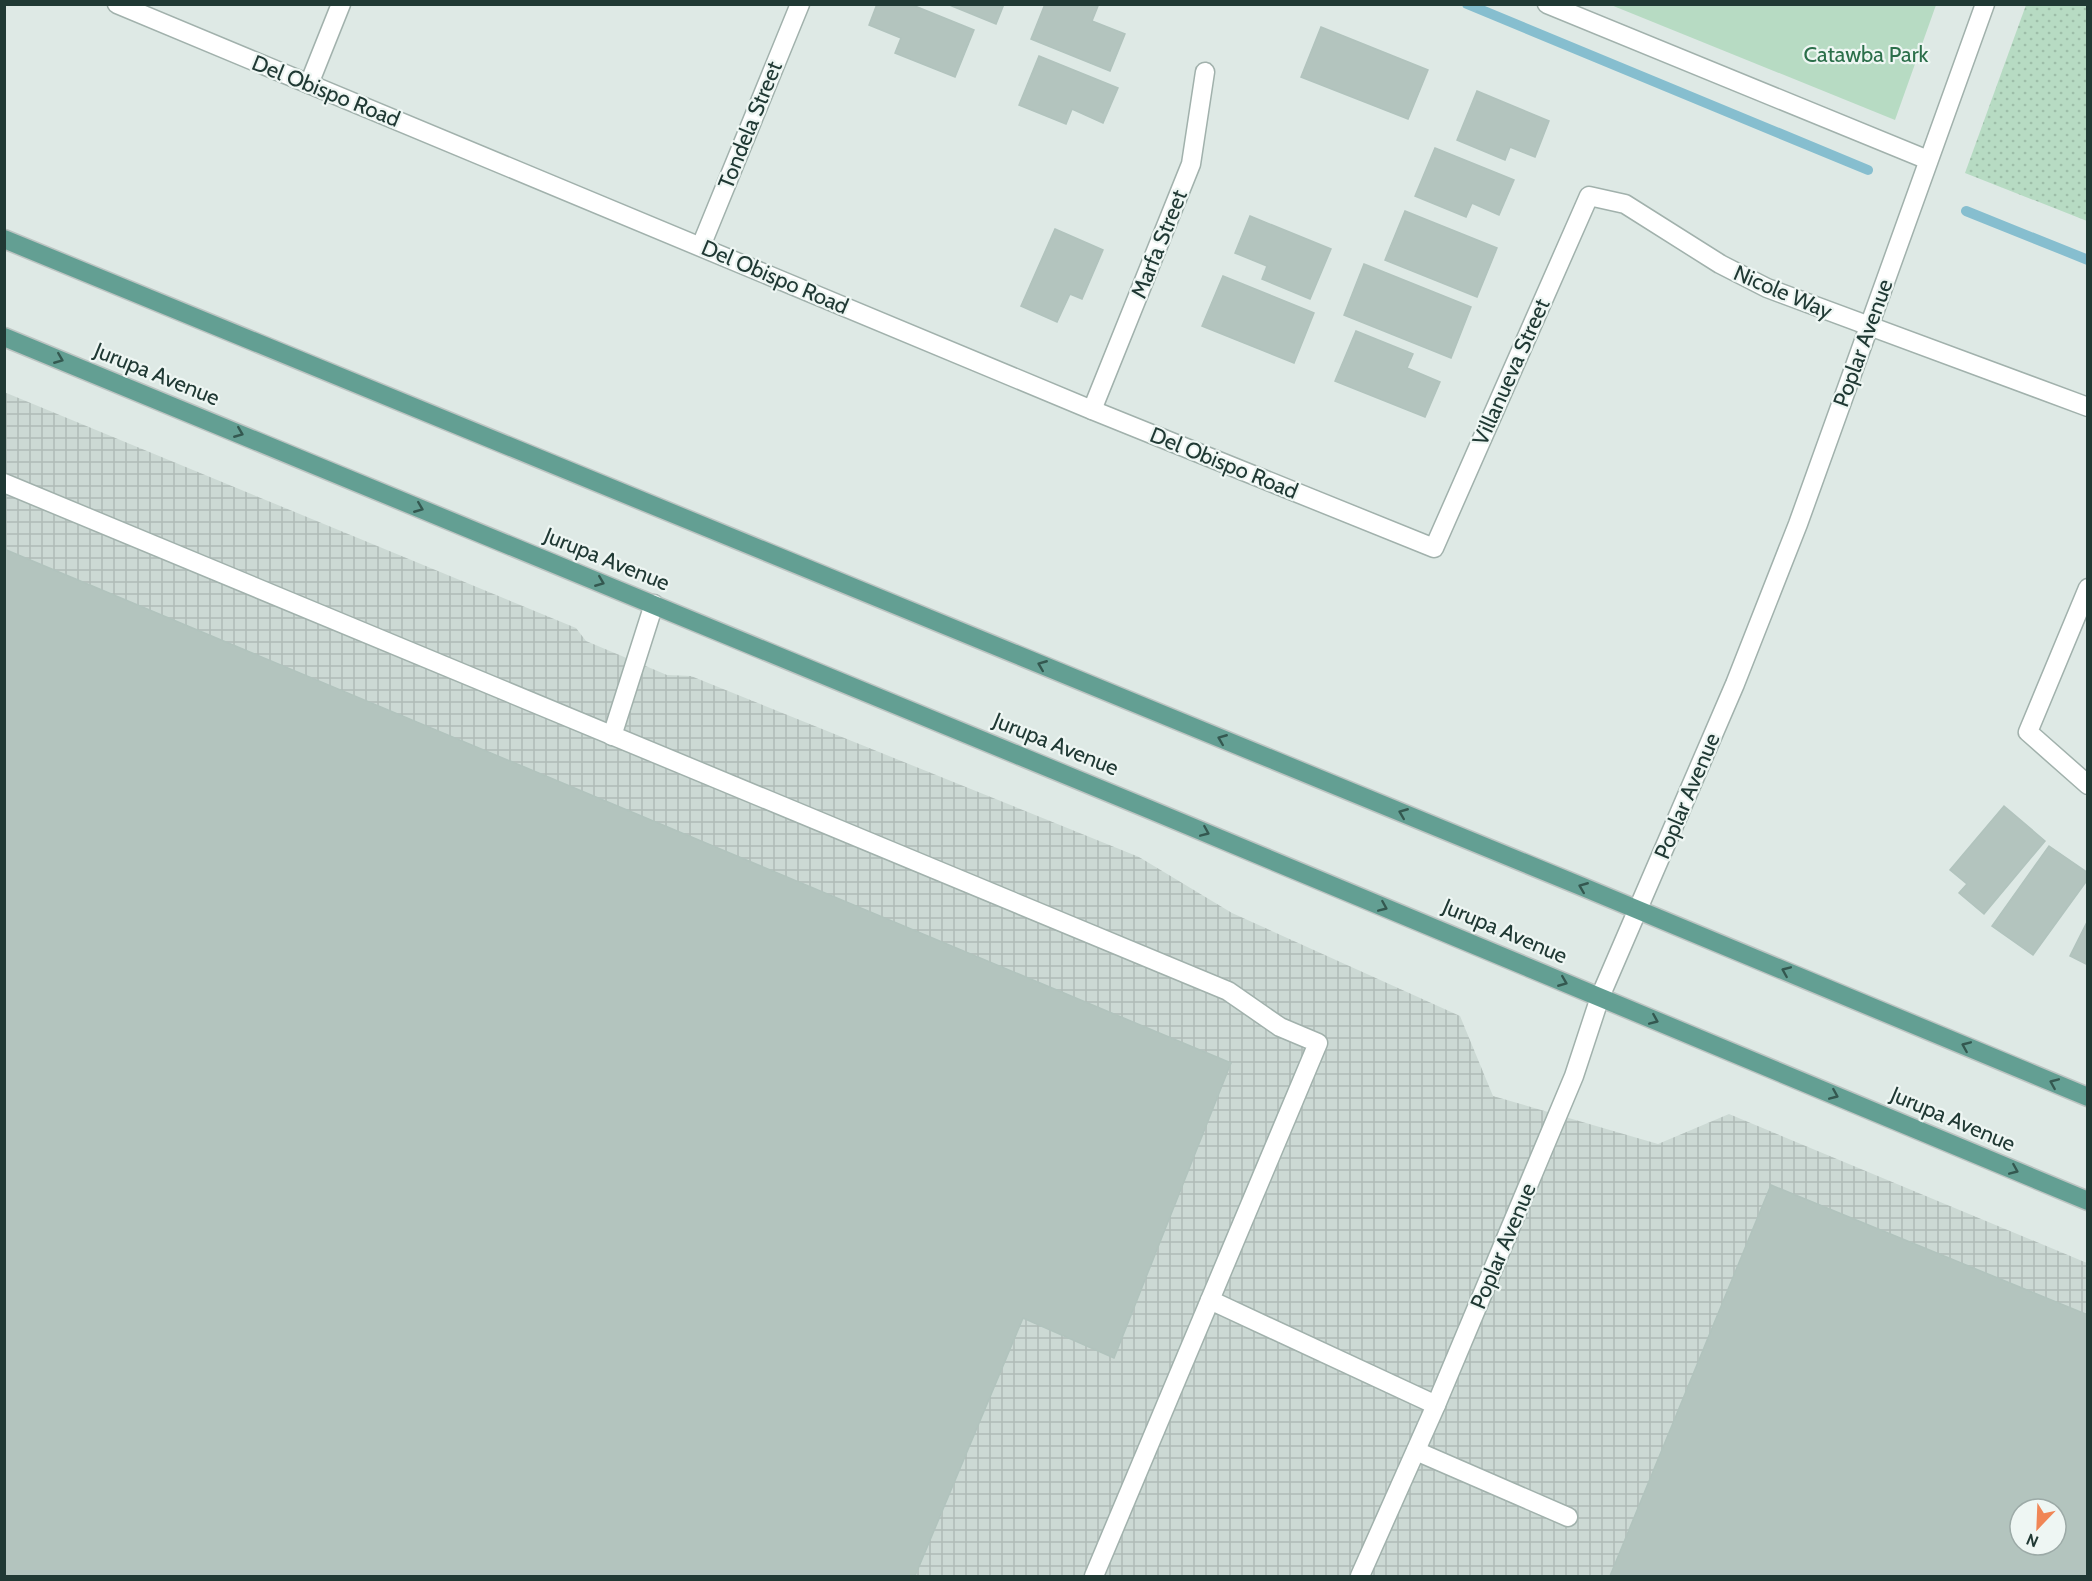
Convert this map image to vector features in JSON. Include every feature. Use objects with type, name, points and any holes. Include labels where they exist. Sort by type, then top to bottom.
[{"type":"main road","points":[[4,239],[1637,909],[2088,1097]]},
{"type":"main road","name":"Jurupa Avenue","points":[[4,337],[654,604],[2088,1201]]},
{"type":"street","name":"Del Obispo Road","points":[[117,4],[1092,410],[1434,548]]},
{"type":"street","points":[[309,84],[341,4]]},
{"type":"street","name":"Tondela Street","points":[[701,246],[800,4]]},
{"type":"street","points":[[1547,4],[1926,167]]},
{"type":"street","name":"Poplar Avenue","points":[[1360,1576],[1436,1405],[1574,1076],[1600,997],[1637,909],[1736,684],[1798,524],[1985,4]]},
{"type":"street","name":"Marfa Street","points":[[1092,410],[1191,164],[1205,72]]},
{"type":"street","name":"Nicole Way","points":[[1589,196],[1625,204],[1720,264],[1758,283],[1869,327],[2088,407]]},
{"type":"street","name":"Villanueva Street","points":[[1434,548],[1589,196]]},
{"type":"street","points":[[4,483],[1228,991],[1280,1027],[1318,1043],[1094,1576]]},
{"type":"street","points":[[2088,588],[2028,732],[2088,785]]},
{"type":"street","points":[[612,736],[654,604]]},
{"type":"street","points":[[1210,1300],[1436,1405]]},
{"type":"street","points":[[1416,1451],[1568,1517]]},
{"type":"shaded area","points":[[4,392],[576,628],[586,641],[667,675],[691,676],[1139,857],[1232,913],[1460,1016],[1493,1096],[1658,1144],[1729,1114],[2087,1263],[2087,1576],[5,1576]]},
{"type":"green space","name":"Catawba Park","points":[[1611,5],[1936,5],[1895,120]]},
{"type":"green space","points":[[2026,5],[2087,5],[2087,221],[1965,173]]},
{"type":"building","points":[[877,4],[910,4],[974,30],[955,77],[895,53],[901,38],[869,25]]},
{"type":"building","points":[[947,4],[1004,4],[996,24]]},
{"type":"building","points":[[1045,4],[1098,6],[1092,21],[1125,34],[1110,71],[1031,39]]},
{"type":"building","points":[[1321,27],[1428,70],[1408,119],[1301,77]]},
{"type":"building","points":[[1039,56],[1118,88],[1103,123],[1072,109],[1066,124],[1019,105]]},
{"type":"building","points":[[1477,91],[1549,121],[1535,157],[1510,147],[1505,160],[1457,140]]},
{"type":"building","points":[[1435,148],[1514,180],[1499,215],[1472,203],[1466,217],[1415,196]]},
{"type":"building","points":[[1405,211],[1497,248],[1477,297],[1385,260]]},
{"type":"building","points":[[1250,216],[1331,249],[1310,299],[1262,279],[1267,266],[1235,253]]},
{"type":"building","points":[[1055,229],[1103,250],[1082,299],[1070,294],[1057,322],[1021,306]]},
{"type":"building","points":[[1364,264],[1471,307],[1451,358],[1344,315]]},
{"type":"building","points":[[1223,276],[1314,313],[1294,363],[1202,326]]},
{"type":"building","points":[[1356,331],[1413,354],[1407,368],[1440,382],[1425,417],[1335,381]]},
{"type":"building","points":[[4,549],[1231,1063],[1114,1358],[1023,1318],[915,1576],[4,1576]]},
{"type":"building","points":[[2004,806],[2045,841],[1984,914],[1959,893],[1967,884],[1950,870]]},
{"type":"building","points":[[2049,846],[2088,873],[2088,879],[2033,955],[1992,926]]},
{"type":"building","points":[[2088,920],[2088,965],[2070,956]]},
{"type":"building","points":[[1771,1185],[2088,1315],[2088,1576],[1610,1576]]},
{"type":"waterway","points":[[1467,4],[1868,170]]},
{"type":"waterway","points":[[1966,211],[2088,260]]}]
